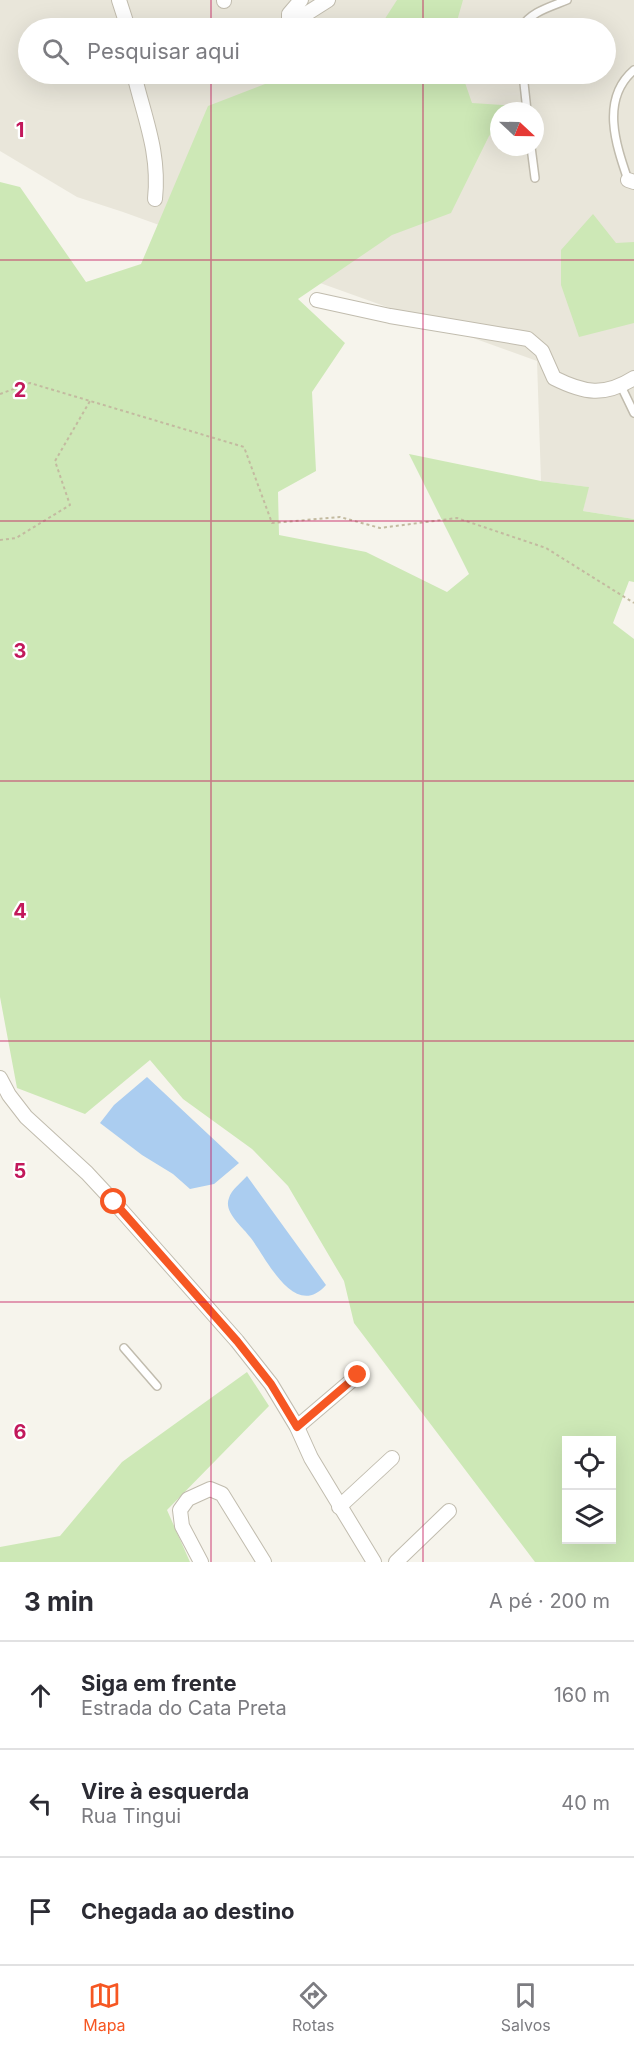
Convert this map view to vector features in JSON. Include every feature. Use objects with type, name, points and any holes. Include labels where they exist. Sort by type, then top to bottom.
[{"type":"street","points":[[119,0],[125,18]]},
{"type":"street","points":[[289,18],[289,14],[301,0]]},
{"type":"street","points":[[300,18],[328,0]]},
{"type":"street","points":[[137,84],[153,142],[157,172],[156,199]]},
{"type":"street","points":[[317,300],[390,316],[528,339],[542,351],[554,378],[585,391],[599,392],[621,386],[634,378]]},
{"type":"street","points":[[0,1078],[26,1118],[87,1173],[114,1202],[237,1341],[271,1384],[297,1427],[311,1458],[339,1507],[374,1562]]},
{"type":"street","points":[[297,1427],[358,1375]]},
{"type":"street","points":[[339,1507],[392,1458]]},
{"type":"street","points":[[201,1562],[182,1526],[180,1510],[188,1498],[204,1490],[216,1490],[222,1494],[264,1562]]},
{"type":"street","points":[[396,1562],[449,1511]]},
{"type":"lane","points":[[529,18],[567,0]]},
{"type":"lane","points":[[631,181],[616,146],[614,105],[621,84],[634,70]]},
{"type":"lane","points":[[524,84],[526,102]]},
{"type":"lane","points":[[532,156],[535,178]]},
{"type":"lane","points":[[621,386],[634,412]]},
{"type":"lane","points":[[124,1348],[157,1386]]},
{"type":"path","points":[[0,394],[30,383],[244,447],[272,523],[340,517],[380,528],[457,518],[546,548],[634,603]]},
{"type":"path","points":[[0,540],[16,538],[70,505],[55,461],[90,401]]},
{"type":"shaded area","points":[[0,0],[634,0],[634,519],[583,511],[588,487],[541,481],[537,361],[77,197],[0,151]]},
{"type":"green space","points":[[397,0],[463,0],[458,18],[385,18]]},
{"type":"green space","points":[[265,84],[465,84],[472,103],[490,104],[490,135],[451,213],[392,235],[298,299],[345,343],[312,392],[316,471],[278,492],[279,535],[366,552],[447,592],[469,574],[409,454],[541,481],[589,487],[583,511],[634,519],[634,582],[629,581],[613,623],[634,639],[634,1562],[535,1562],[354,1323],[344,1281],[288,1186],[252,1149],[183,1099],[150,1060],[85,1114],[17,1088],[0,997],[0,182],[20,187],[86,282],[141,264],[208,106]]},
{"type":"green space","points":[[593,214],[616,243],[634,242],[634,323],[579,337],[561,285],[561,250]]},
{"type":"green space","points":[[247,1372],[269,1406],[167,1510],[190,1562],[0,1562],[0,1547],[60,1536],[122,1462]]},
{"type":"water","points":[[147,1077],[239,1163],[214,1184],[190,1189],[173,1174],[142,1155],[100,1123],[114,1105]]},
{"type":"water","points":[[247,1176],[326,1285],[314,1294],[303,1296],[292,1291],[282,1282],[231,1214],[228,1203],[230,1195]]},
{"type":"route","points":[[114,1202],[237,1341],[271,1384],[297,1427],[358,1375]]}]
